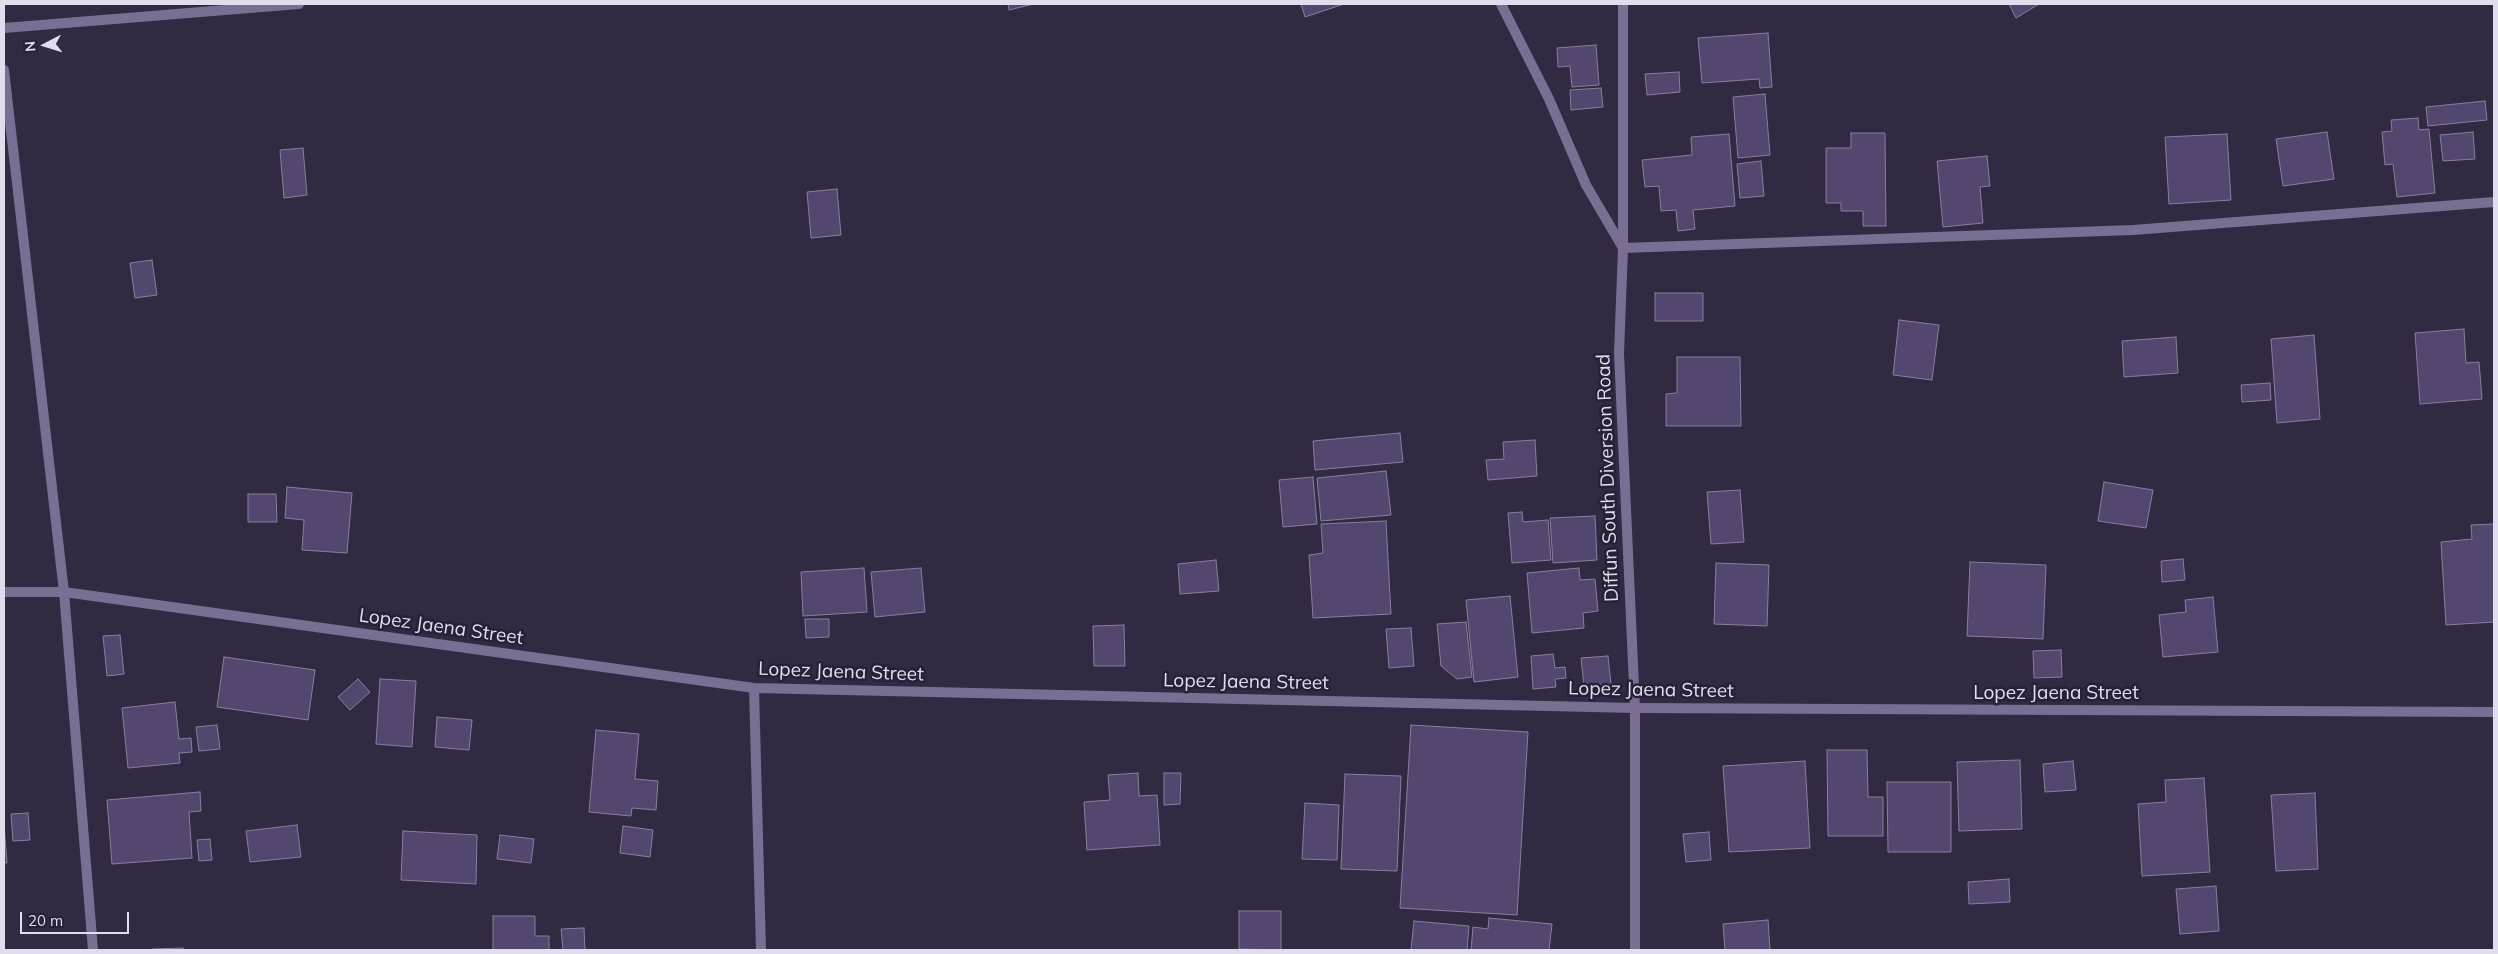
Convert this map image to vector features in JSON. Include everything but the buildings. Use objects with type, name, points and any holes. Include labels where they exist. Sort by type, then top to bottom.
[{"type":"street","points":[[4,28],[299,4]]},
{"type":"street","points":[[1501,4],[1549,99],[1586,186],[1623,248],[2133,230],[2494,202]]},
{"type":"street","name":"Diffun South Diversion Road","points":[[1623,4],[1623,248],[1619,353],[1635,708],[1635,950]]},
{"type":"street","points":[[4,70],[64,592],[93,950]]},
{"type":"street","name":"Lopez Jaena Street","points":[[4,592],[64,592],[754,688],[1635,708],[2494,712]]},
{"type":"street","points":[[754,688],[761,950]]}]
